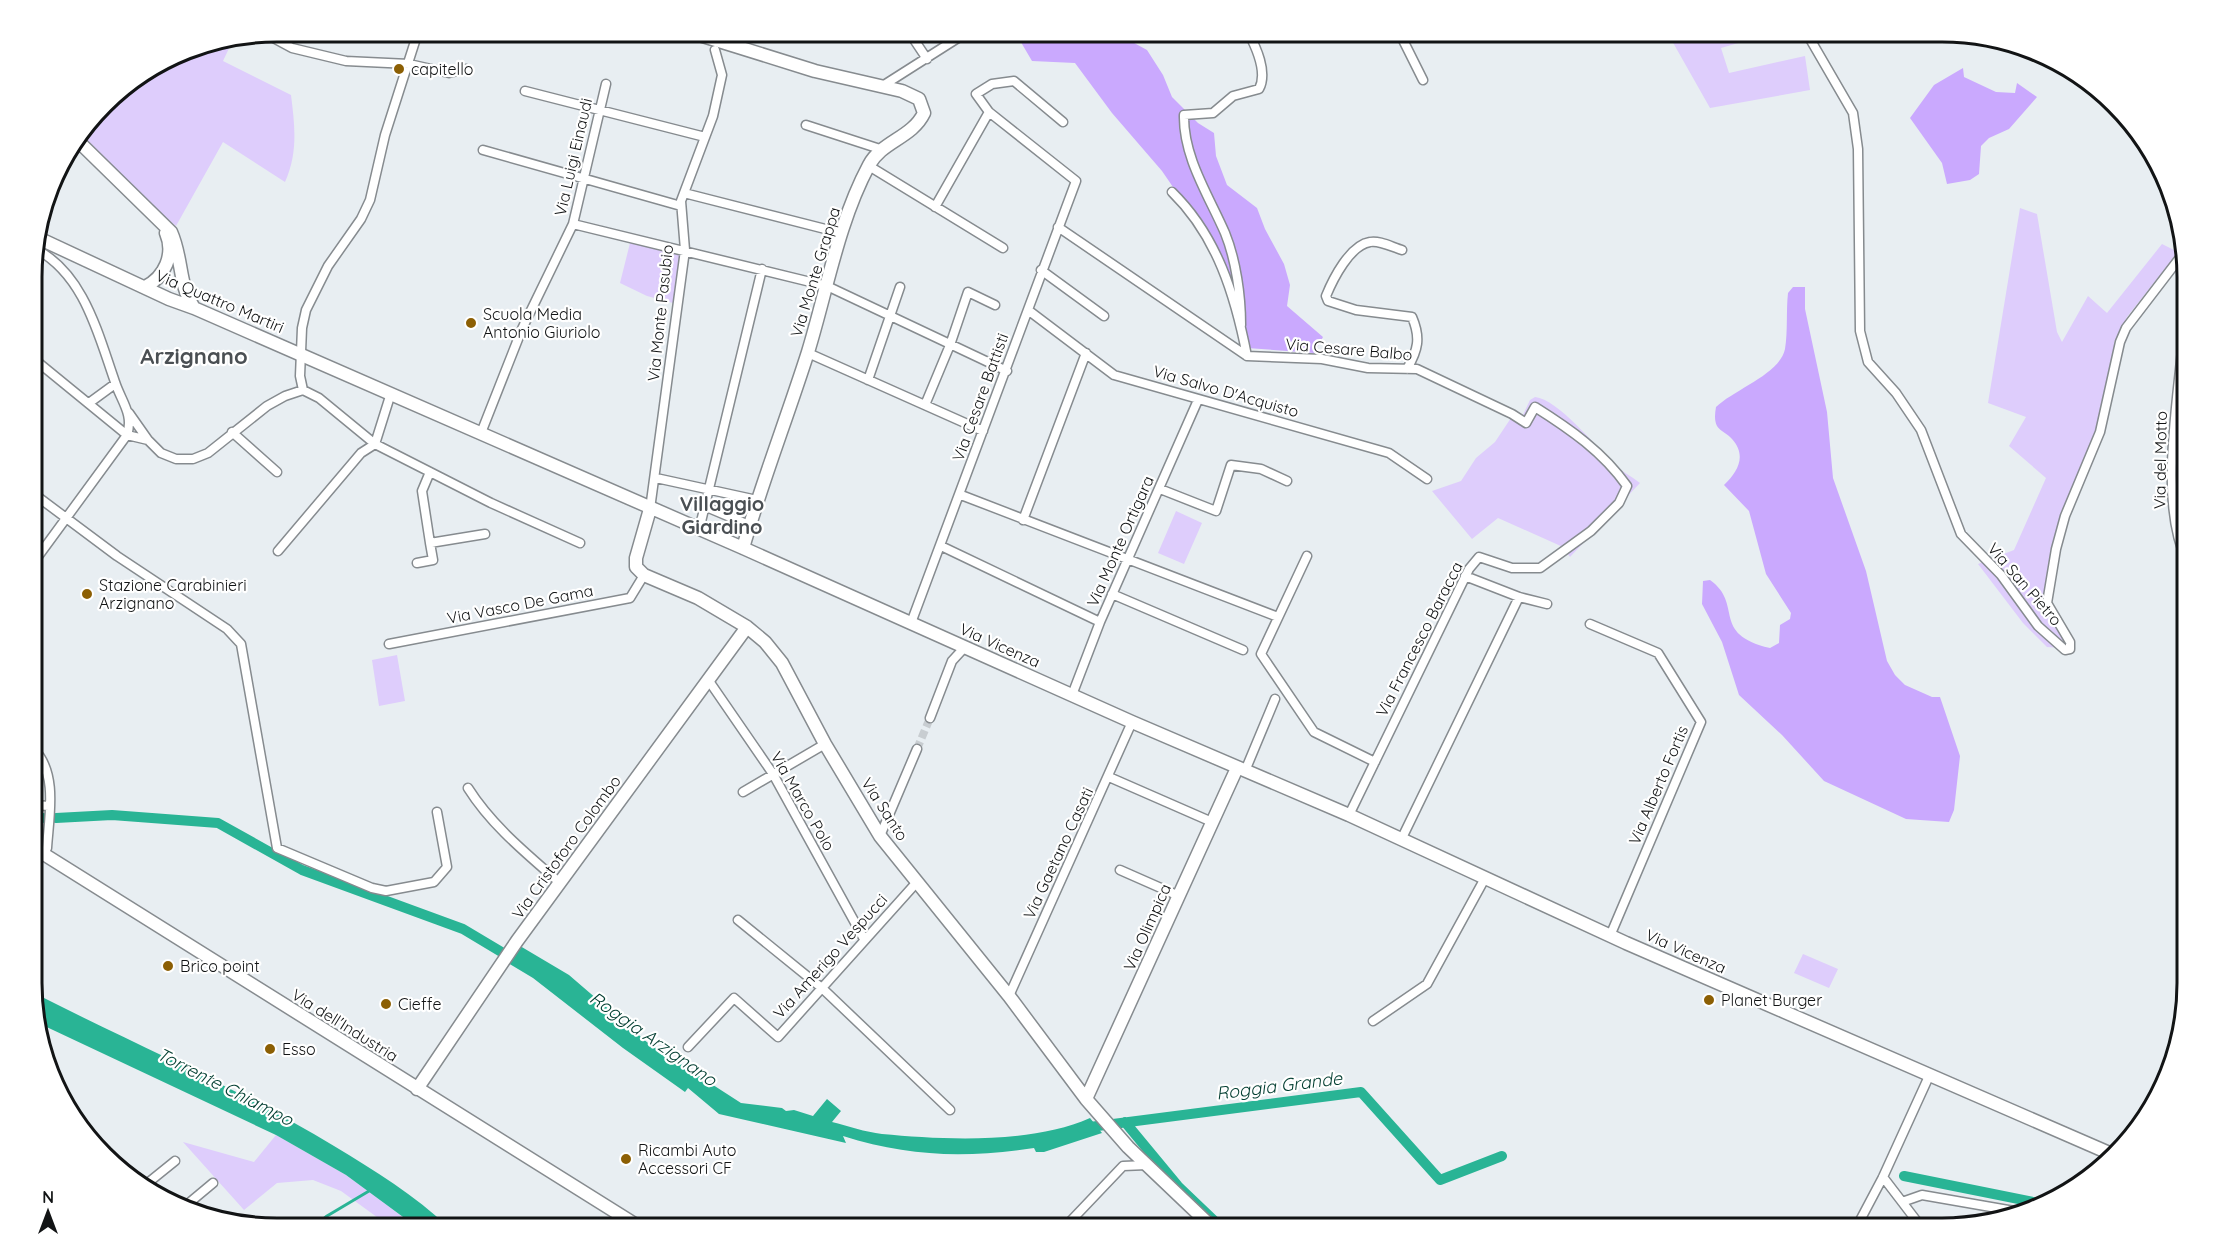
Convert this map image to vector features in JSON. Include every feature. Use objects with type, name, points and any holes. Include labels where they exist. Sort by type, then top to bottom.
[{"type":"street","points":[[281,42],[292,48],[346,61],[409,63],[449,73],[466,69]]},
{"type":"street","points":[[303,390],[300,376],[303,355],[302,328],[306,310],[328,266],[361,219],[370,200],[385,135],[414,42]]},
{"type":"street","name":"Via Monte Grappa","points":[[723,42],[815,71],[884,85],[919,99],[924,113],[917,127],[880,150],[869,166],[841,233],[808,353],[742,548]]},
{"type":"street","points":[[916,42],[927,59]]},
{"type":"street","points":[[884,85],[952,42]]},
{"type":"street","points":[[1241,325],[1241,302],[1225,234],[1190,155],[1184,115],[1213,113],[1226,100],[1259,89],[1262,84],[1257,48],[1254,42]]},
{"type":"street","points":[[1404,42],[1423,80]]},
{"type":"street","name":"Via San Pietro","points":[[1812,42],[1853,113],[1858,149],[1860,331],[1868,362],[1896,393],[1921,430],[1961,534],[2001,575],[2038,626],[2065,650],[2070,649],[2070,642],[2047,603],[2054,560],[2065,516],[2100,432],[2114,364],[2126,328],[2176,261]]},
{"type":"street","name":"Via Monte Pasubio","points":[[650,509],[685,250],[681,206],[705,136],[722,75],[715,50]]},
{"type":"street","points":[[935,207],[989,111],[976,94],[992,84],[1014,81],[1063,122]]},
{"type":"street","name":"Via Luigi Einaudi","points":[[481,433],[522,329],[573,224],[606,84]]},
{"type":"street","points":[[525,92],[705,136]]},
{"type":"street","name":"Via Cesare Battisti","points":[[911,623],[961,495],[1007,371],[1041,270],[1076,181],[989,111]]},
{"type":"street","points":[[806,125],[880,150]]},
{"type":"street","points":[[83,146],[160,218],[171,232],[180,251],[186,296],[194,308]]},
{"type":"street","points":[[483,150],[681,206]]},
{"type":"street","points":[[869,166],[1003,248]]},
{"type":"street","points":[[1172,192],[1192,212],[1214,247],[1241,325],[1247,356]]},
{"type":"street","points":[[684,193],[841,233]]},
{"type":"street","points":[[145,287],[161,275],[168,259],[169,239],[160,218]]},
{"type":"street","points":[[573,224],[827,286],[1007,371]]},
{"type":"street","points":[[1058,227],[1247,356]]},
{"type":"street","name":"Via Quattro Martiri","points":[[45,241],[169,299],[391,393],[699,530]]},
{"type":"street","points":[[1402,250],[1372,241],[1360,244],[1345,262],[1326,296],[1328,301],[1356,310],[1412,317],[1418,331],[1418,350],[1407,369]]},
{"type":"street","points":[[44,254],[58,263],[78,291],[100,331],[116,384],[129,412],[148,440],[161,453],[176,459],[193,459],[208,453],[231,432],[285,396],[303,390],[319,398],[375,444],[580,543]]},
{"type":"street","points":[[699,530],[762,269]]},
{"type":"street","points":[[1041,270],[1104,316]]},
{"type":"street","points":[[868,380],[900,287]]},
{"type":"street","points":[[925,405],[950,345],[968,292],[995,305]]},
{"type":"street","name":"Via Salvo D'Acquisto","points":[[1028,310],[1114,375],[1389,453],[1428,479]]},
{"type":"street","points":[[808,353],[983,431]]},
{"type":"street","points":[[1023,520],[1086,353]]},
{"type":"street","name":"Via Cesare Balbo","points":[[1247,356],[1322,359],[1368,368],[1417,369],[1512,414]]},
{"type":"street","points":[[42,366],[127,435],[148,440]]},
{"type":"street","points":[[88,403],[116,384]]},
{"type":"street","points":[[278,551],[361,453],[375,444],[391,393]]},
{"type":"street","name":"Via del Motto","points":[[2177,394],[2174,426],[2174,519],[2177,529]]},
{"type":"street","name":"Via Monte Ortigara","points":[[1071,695],[1112,594],[1198,400]]},
{"type":"street","name":"Via Francesco Baracca","points":[[1349,815],[1465,576],[1479,557],[1512,568],[1540,568],[1591,531],[1618,503],[1627,486],[1608,463],[1566,426],[1535,407],[1526,423],[1512,414]]},
{"type":"street","points":[[42,552],[127,435],[129,412]]},
{"type":"street","points":[[231,432],[277,472]]},
{"type":"street","points":[[1160,489],[1216,511],[1231,465],[1261,469],[1287,481]]},
{"type":"street","points":[[417,563],[433,560],[422,491],[430,472]]},
{"type":"street","points":[[656,478],[757,500]]},
{"type":"street","points":[[961,495],[1278,617]]},
{"type":"street","points":[[42,500],[66,520],[227,629],[241,644],[277,848],[379,890],[386,891],[434,882],[447,867],[437,812]]},
{"type":"street","points":[[704,506],[749,525]]},
{"type":"street","points":[[644,575],[636,567],[636,558],[650,509]]},
{"type":"street","name":"Via Vicenza","points":[[699,530],[1241,770],[1349,815],[1484,880],[1610,936],[2106,1151]]},
{"type":"street","points":[[430,543],[485,534]]},
{"type":"street","points":[[941,546],[1100,622]]},
{"type":"street","points":[[1307,556],[1261,654],[1314,732],[1375,762]]},
{"type":"street","name":"Via Santo","points":[[644,575],[698,598],[747,627],[765,642],[782,663],[825,744],[880,836],[1009,996],[1086,1099],[1128,1147],[1203,1218]]},
{"type":"street","name":"Via Vasco De Gama","points":[[389,644],[630,598],[644,575]]},
{"type":"street","points":[[1465,576],[1520,597],[1547,604]]},
{"type":"street","points":[[1112,594],[1243,650]]},
{"type":"street","points":[[1401,840],[1520,597]]},
{"type":"street","name":"Via Alberto Fortis","points":[[1590,624],[1658,653],[1701,722],[1610,936]]},
{"type":"street","name":"Via Cristoforo Colombo","points":[[417,1089],[518,940],[747,627]]},
{"type":"street","points":[[930,718],[952,661],[964,648]]},
{"type":"street","name":"Via Marco Polo","points":[[709,681],[773,774],[864,939]]},
{"type":"street","points":[[1241,770],[1275,699]]},
{"type":"street","name":"Via Gaetano Casati","points":[[1009,996],[1132,722]]},
{"type":"street","points":[[743,792],[825,744]]},
{"type":"street","points":[[880,836],[917,748]]},
{"type":"street","points":[[42,760],[46,770],[49,806],[47,848],[42,850]]},
{"type":"street","name":"Via Olimpica","points":[[1086,1099],[1212,822],[1241,770]]},
{"type":"street","points":[[1109,777],[1212,822]]},
{"type":"street","points":[[468,788],[480,806],[515,844],[560,883]]},
{"type":"street","points":[[42,806],[49,806]]},
{"type":"street","name":"Via dell'Industria","points":[[42,853],[625,1218]]},
{"type":"street","points":[[1120,870],[1179,896]]},
{"type":"street","points":[[1373,1021],[1427,984],[1484,880]]},
{"type":"street","name":"Via Amerigo Vespucci","points":[[688,1047],[734,998],[778,1037],[823,990],[864,939],[917,882]]},
{"type":"street","points":[[738,920],[823,990],[950,1110]]},
{"type":"street","points":[[1861,1218],[1883,1177],[1930,1074]]},
{"type":"street","points":[[1073,1218],[1122,1166],[1128,1158],[1128,1147]]},
{"type":"street","points":[[151,1180],[176,1161]]},
{"type":"street","points":[[1122,1166],[1147,1165]]},
{"type":"street","points":[[1883,1177],[1914,1218]]},
{"type":"street","points":[[191,1202],[213,1184]]},
{"type":"street","points":[[1902,1202],[1922,1195],[2005,1209]]},
{"type":"shaded area","points":[[1021,42],[1132,42],[1147,50],[1163,75],[1172,97],[1198,123],[1214,133],[1216,156],[1227,185],[1257,208],[1265,229],[1284,264],[1290,285],[1287,306],[1323,337],[1314,353],[1247,348],[1224,277],[1199,225],[1162,171],[1112,113],[1075,63],[1032,61]]},
{"type":"shaded area","points":[[1673,42],[1742,42],[1721,48],[1729,73],[1805,56],[1810,90],[1710,108]]},
{"type":"shaded area","points":[[230,47],[223,61],[291,95],[294,118],[292,161],[285,182],[223,142],[176,226],[82,147],[100,122],[122,100],[147,82],[187,60]]},
{"type":"shaded area","points":[[1963,68],[1964,77],[1996,92],[2015,93],[2017,83],[2037,97],[2009,129],[1989,138],[1981,146],[1979,174],[1970,180],[1947,184],[1942,163],[1910,118],[1934,85]]},
{"type":"shaded area","points":[[2020,208],[2037,214],[2057,332],[2062,342],[2088,296],[2107,313],[2162,244],[2175,251],[2176,255],[2127,317],[2114,342],[2114,356],[2099,425],[2071,491],[2044,601],[2072,644],[2062,648],[2047,647],[2023,623],[1978,564],[2014,550],[2046,478],[2009,446],[2026,417],[1988,403]]},
{"type":"shaded area","points":[[630,243],[680,255],[673,303],[647,296],[620,283]]},
{"type":"shaded area","points":[[1793,287],[1805,287],[1805,309],[1827,412],[1833,478],[1866,571],[1887,661],[1895,675],[1905,685],[1932,697],[1940,697],[1960,756],[1954,810],[1949,822],[1906,819],[1824,781],[1782,735],[1739,695],[1722,642],[1702,604],[1703,581],[1710,580],[1720,589],[1730,618],[1740,635],[1770,648],[1779,643],[1780,625],[1790,619],[1791,613],[1766,574],[1749,511],[1724,485],[1737,469],[1740,457],[1737,445],[1717,426],[1715,416],[1716,407],[1766,374],[1781,358],[1786,342],[1788,293]]},
{"type":"shaded area","points":[[1535,397],[1554,406],[1565,415],[1616,466],[1640,483],[1570,557],[1563,547],[1498,518],[1472,539],[1432,491],[1461,481],[1476,458],[1495,442],[1511,418],[1523,415],[1530,400]]},
{"type":"shaded area","points":[[1176,511],[1202,523],[1184,564],[1158,553]]},
{"type":"shaded area","points":[[397,655],[405,701],[379,706],[372,660]]},
{"type":"shaded area","points":[[1803,954],[1838,969],[1829,988],[1794,973]]},
{"type":"shaded area","points":[[276,1135],[346,1175],[404,1218],[378,1218],[341,1191],[313,1180],[277,1183],[244,1210],[183,1142],[254,1162]]},
{"type":"water","points":[[515,943],[569,975],[648,1043],[741,1103],[782,1108],[786,1111],[794,1110],[813,1116],[827,1099],[841,1111],[832,1122],[876,1133],[907,1136],[988,1138],[1015,1136],[1067,1126],[1090,1118],[1102,1133],[1044,1152],[1036,1152],[1034,1148],[985,1153],[938,1154],[891,1148],[843,1136],[846,1143],[719,1114],[688,1088],[685,1092],[623,1048],[533,978],[503,960]]},
{"type":"water","name":"Torrente Chiampo","points":[[43,997],[298,1125],[394,1184],[437,1218],[404,1218],[346,1175],[276,1135],[47,1027]]},
{"type":"waterway","name":"Roggia Arzignano","points":[[56,818],[112,815],[218,823],[302,870],[463,929],[513,959]]},
{"type":"waterway","name":"Roggia Grande","points":[[1082,1128],[1361,1092],[1440,1180],[1502,1156]]},
{"type":"waterway","name":"Roggia Arzignano","points":[[1125,1122],[1178,1186],[1212,1218]]},
{"type":"waterway","name":"Roggia Grande","points":[[1904,1176],[2029,1201]]},
{"type":"waterway","points":[[325,1218],[369,1191]]},
{"type":"tunnel","points":[[917,749],[930,718]]},
{"type":"place","name":"capitello","points":[[399,69]]},
{"type":"place","name":"Scuola Media Antonio Giuriolo","points":[[471,323]]},
{"type":"place","name":"Stazione Carabinieri Arzignano","points":[[87,594]]},
{"type":"place","name":"Brico point","points":[[168,966]]},
{"type":"place","name":"Planet Burger","points":[[1709,1000]]},
{"type":"place","name":"Cieffe","points":[[386,1004]]},
{"type":"place","name":"Esso","points":[[270,1049]]},
{"type":"place","name":"Ricambi Auto Accessori CF","points":[[626,1159]]},
{"type":"district","name":"Arzignano","points":[[194,356]]},
{"type":"district","name":"Villaggio Giardino","points":[[722,516]]}]
